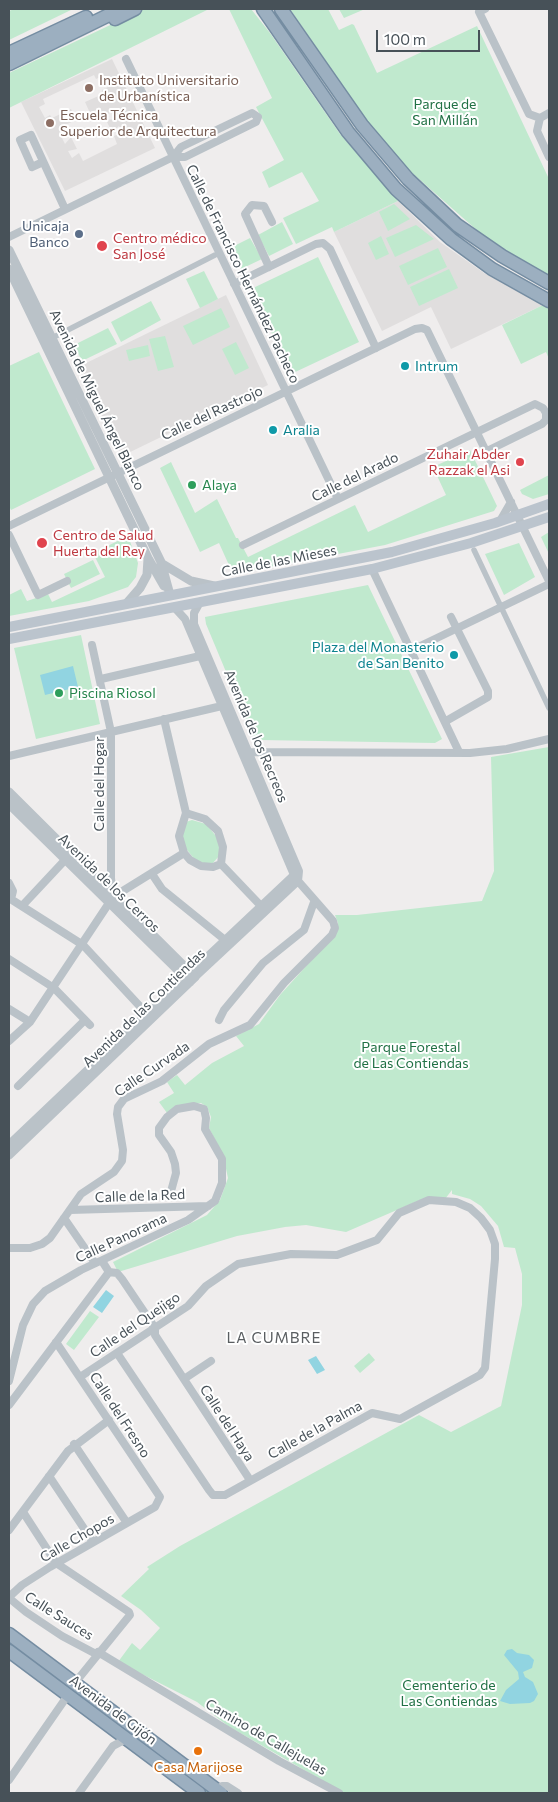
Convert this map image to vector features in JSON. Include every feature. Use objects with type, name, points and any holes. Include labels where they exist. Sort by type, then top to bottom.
[{"type":"highway","points":[[57,35],[66,22],[92,9]]},
{"type":"highway","points":[[9,64],[105,9]]},
{"type":"highway","points":[[9,53],[121,9]]},
{"type":"highway","points":[[57,35],[81,34],[135,9]]},
{"type":"highway","points":[[263,9],[348,132],[396,189],[430,222],[458,245],[492,269],[549,301]]},
{"type":"highway","points":[[281,9],[362,124],[408,179],[463,229],[502,256],[549,283]]},
{"type":"highway","name":"Avenida de Gijón","points":[[9,1634],[30,1650],[71,1690],[126,1738],[199,1793]]},
{"type":"highway","name":"Avenida de Gijón","points":[[9,1651],[71,1690],[218,1791]]},
{"type":"main road","name":"Calle de las Mieses","points":[[9,627],[392,552],[500,521],[549,504]]},
{"type":"main road","points":[[443,550],[456,542],[512,525],[518,515],[528,520],[549,513]]},
{"type":"main road","name":"Calle de las Mieses","points":[[9,639],[372,569],[443,550],[549,517]]},
{"type":"main road","points":[[348,562],[365,562],[372,569],[392,552]]},
{"type":"main road","points":[[39,633],[48,627],[162,604],[167,602],[170,595],[200,602]]},
{"type":"street","points":[[485,9],[478,12],[529,114],[540,118]]},
{"type":"street","name":"Calle de Francisco Hernández Pacheco","points":[[126,59],[338,499]]},
{"type":"street","points":[[9,237],[173,156],[181,147],[252,113],[258,117],[256,122],[185,157],[173,156]]},
{"type":"street","points":[[549,113],[540,118],[537,131],[549,157]]},
{"type":"street","points":[[43,162],[65,209]]},
{"type":"street","points":[[269,267],[245,214],[252,205],[264,206],[272,222]]},
{"type":"street","points":[[234,284],[316,244],[323,243],[330,249],[376,348]]},
{"type":"street","name":"Avenida de Miguel Ángel Blanco","points":[[9,250],[52,338],[113,474],[148,558],[170,595]]},
{"type":"street","points":[[52,338],[216,255]]},
{"type":"street","name":"Avenida de Miguel Ángel Blanco","points":[[9,270],[160,562],[170,595]]},
{"type":"street","name":"Calle del Rastrojo","points":[[9,526],[415,329],[427,330],[477,432]]},
{"type":"street","name":"Calle del Arado","points":[[243,545],[535,404],[543,408],[546,413],[546,420],[542,424],[487,451]]},
{"type":"street","points":[[412,650],[549,582],[477,432]]},
{"type":"street","points":[[500,521],[511,502]]},
{"type":"street","points":[[9,535],[38,595],[67,581]]},
{"type":"street","points":[[474,550],[549,708]]},
{"type":"street","points":[[127,603],[140,588],[147,575],[148,558]]},
{"type":"street","points":[[160,562],[191,581],[216,586]]},
{"type":"street","points":[[372,569],[446,721],[459,752]]},
{"type":"street","name":"Avenida de los Recreos","points":[[200,602],[193,621],[225,706],[299,871],[296,878]]},
{"type":"street","name":"Avenida de los Recreos","points":[[174,607],[185,619],[200,656],[225,706]]},
{"type":"street","points":[[446,721],[488,697],[488,691],[451,617]]},
{"type":"street","name":"Calle del Hogar","points":[[92,645],[112,732],[111,878],[117,896]]},
{"type":"street","points":[[101,680],[200,656]]},
{"type":"street","points":[[9,756],[225,706]]},
{"type":"street","points":[[164,719],[186,813],[179,829],[184,853],[190,860],[201,866],[213,867],[221,864]]},
{"type":"street","points":[[245,752],[459,752],[507,749],[549,739]]},
{"type":"street","name":"Avenida de los Cerros","points":[[9,792],[100,883],[117,896],[190,977]]},
{"type":"street","name":"Avenida de los Cerros","points":[[9,804],[65,860],[117,896],[122,905],[190,977]]},
{"type":"street","points":[[186,813],[205,819],[218,832],[223,847],[221,864]]},
{"type":"street","points":[[9,1041],[30,1022],[117,896],[184,853]]},
{"type":"street","points":[[22,906],[65,860]]},
{"type":"street","points":[[221,864],[261,906]]},
{"type":"street","points":[[152,874],[167,893],[225,940]]},
{"type":"street","name":"Avenida de los Cerros","points":[[100,883],[111,878]]},
{"type":"street","name":"Calle Curvada","points":[[70,1210],[81,1194],[114,1172],[122,1161],[123,1150],[117,1114],[118,1107],[124,1099],[162,1081],[209,1044],[250,1025],[284,983],[332,935],[334,928],[328,916],[314,902],[296,878]]},
{"type":"street","name":"Avenida de las Contiendas","points":[[9,1145],[147,1014],[190,977],[261,906],[296,878]]},
{"type":"street","name":"Avenida de las Contiendas","points":[[9,1155],[190,977],[296,878]]},
{"type":"street","points":[[9,883],[13,891],[10,898],[83,945],[147,1014]]},
{"type":"street","points":[[219,1020],[230,1003],[263,963],[304,930],[314,902]]},
{"type":"street","points":[[9,959],[54,988],[88,1023],[18,1086]]},
{"type":"street","points":[[9,1009],[30,1022]]},
{"type":"street","points":[[170,1195],[176,1173],[175,1164],[172,1152],[160,1135],[159,1128],[166,1117],[177,1109],[194,1106],[204,1109],[206,1118],[205,1129],[222,1159],[223,1167],[219,1194],[210,1206]]},
{"type":"street","name":"Calle del Quejigo","points":[[80,1376],[188,1306],[206,1286],[238,1264],[291,1254],[337,1255],[377,1240],[399,1213],[430,1200],[443,1201]]},
{"type":"street","name":"Calle de la Palma","points":[[117,1353],[213,1495],[225,1495],[372,1413],[400,1419],[480,1375],[485,1368],[496,1259],[495,1244],[490,1230],[470,1208],[456,1202],[443,1201]]},
{"type":"street","name":"Calle de la Red","points":[[70,1210],[210,1206]]},
{"type":"street","name":"Calle Panorama","points":[[9,1381],[17,1343],[33,1304],[45,1291],[99,1262],[188,1220],[210,1206]]},
{"type":"street","points":[[186,1207],[191,1212],[188,1220]]},
{"type":"street","points":[[9,1248],[30,1248],[42,1244],[50,1238],[70,1210]]},
{"type":"street","name":"Calle del Haya","points":[[64,1218],[99,1262],[109,1272],[117,1274],[122,1279],[155,1328],[155,1335],[250,1480]]},
{"type":"street","points":[[9,1404],[109,1272]]},
{"type":"street","name":"Calle del Fresno","points":[[56,1342],[160,1497],[158,1502]]},
{"type":"street","name":"Calle del Haya","points":[[184,1379],[211,1361]]},
{"type":"street","points":[[9,1386],[17,1394]]},
{"type":"street","points":[[9,1530],[74,1444],[109,1420]]},
{"type":"street","points":[[74,1444],[127,1523]]},
{"type":"street","points":[[49,1476],[93,1542]]},
{"type":"street","name":"Calle Chopos","points":[[9,1598],[22,1585],[56,1563],[155,1508],[158,1502]]},
{"type":"street","points":[[9,1780],[97,1653],[130,1616],[129,1612],[56,1563],[22,1512]]},
{"type":"street","name":"Calle Sauces","points":[[9,1598],[62,1636],[97,1653],[180,1703]]},
{"type":"street","name":"Avenida de Gijón","points":[[9,1628],[26,1641],[30,1650]]},
{"type":"street","name":"Camino de Callejuelas","points":[[180,1703],[279,1761],[339,1793]]},
{"type":"street","points":[[79,1793],[114,1746],[126,1738]]},
{"type":"street","name":"Avenida de Gijón","points":[[218,1791],[222,1786],[227,1786],[238,1793]]},
{"type":"shaded area","name":"Escuela Técnica Superior de Arquitectura","points":[[112,59],[155,148],[65,191],[21,102]],"holes":[[[94,75],[96,79],[103,76],[108,87],[102,90],[103,94],[85,102],[90,113],[100,108],[104,116],[112,112],[115,119],[106,120],[112,132],[119,126],[122,133],[114,136],[117,144],[83,161],[79,153],[72,158],[68,151],[77,149],[71,137],[65,144],[61,136],[69,133],[65,125],[76,120],[71,109],[52,118],[50,115],[45,118],[39,107],[45,104],[43,99]]]},
{"type":"shaded area","points":[[398,201],[440,242],[484,273],[543,305],[451,349],[431,307],[382,331],[334,232]]},
{"type":"shaded area","points":[[226,295],[268,385],[122,456],[78,367]]},
{"type":"green space","points":[[14,9],[73,9],[9,40],[9,11]]},
{"type":"green space","points":[[144,9],[209,9],[9,108],[9,73]]},
{"type":"green space","points":[[229,9],[251,9],[270,33],[340,134],[398,201],[334,232],[332,227],[296,244],[283,218],[319,201],[302,172],[269,188],[262,172],[284,160],[256,107],[272,98]]},
{"type":"green space","name":"Parque de San Millán","points":[[290,9],[328,9],[339,30],[352,24],[354,25],[377,73],[477,26],[549,179],[549,275],[518,258],[479,232],[411,172],[369,124]]},
{"type":"green space","points":[[339,9],[365,9],[344,18]]},
{"type":"green space","points":[[394,204],[410,219],[388,231],[379,212]]},
{"type":"green space","points":[[282,222],[293,244],[269,256],[258,235]]},
{"type":"green space","points":[[416,225],[434,239],[395,257],[386,238]]},
{"type":"green space","points":[[381,236],[389,254],[376,260],[368,243]]},
{"type":"green space","points":[[250,238],[262,259],[241,269],[230,248]]},
{"type":"green space","points":[[438,248],[447,267],[408,285],[399,266]]},
{"type":"green space","points":[[318,257],[359,342],[291,374],[251,289]]},
{"type":"green space","points":[[449,269],[458,288],[419,306],[410,287]]},
{"type":"green space","points":[[204,271],[218,299],[200,308],[186,279]]},
{"type":"green space","points":[[151,301],[161,320],[121,342],[111,322]]},
{"type":"green space","points":[[543,305],[549,308],[549,359],[546,352],[521,364],[502,325]]},
{"type":"green space","points":[[221,308],[230,327],[193,345],[183,326]]},
{"type":"green space","points":[[108,328],[117,344],[82,361],[74,345]]},
{"type":"green space","points":[[165,336],[174,367],[158,371],[149,339]]},
{"type":"green space","points":[[236,342],[249,368],[235,375],[222,349]]},
{"type":"green space","points":[[148,345],[150,356],[129,361],[126,350]]},
{"type":"green space","points":[[39,352],[95,469],[11,510],[9,506],[9,366]]},
{"type":"green space","points":[[470,450],[497,506],[494,511],[385,545],[233,574],[219,543],[200,552],[160,468],[171,462],[195,513],[217,499],[236,538],[238,538],[248,557],[355,505],[368,532],[446,495],[433,467]]},
{"type":"green space","points":[[549,475],[549,494],[533,499],[522,494],[520,490]]},
{"type":"green space","points":[[549,532],[549,554],[541,537]]},
{"type":"green space","points":[[128,536],[138,563],[136,577],[128,587],[89,601],[9,616],[9,595],[21,589],[27,601],[48,594],[52,602],[105,577],[93,553]]},
{"type":"green space","points":[[519,543],[535,577],[504,595],[485,554]]},
{"type":"green space","points":[[93,560],[100,574],[71,588],[64,574]]},
{"type":"green space","points":[[368,585],[442,739],[435,743],[260,740],[256,738],[252,734],[206,624],[205,617]]},
{"type":"green space","name":"Piscina Riosol","points":[[81,635],[100,724],[36,739],[14,648]]},
{"type":"green space","points":[[549,747],[549,1793],[344,1793],[228,1726],[197,1702],[118,1662],[132,1643],[140,1650],[160,1628],[141,1610],[121,1596],[149,1569],[147,1567],[180,1546],[419,1415],[451,1432],[501,1406],[522,1305],[522,1274],[515,1248],[504,1247],[498,1226],[481,1206],[470,1199],[452,1194],[452,1190],[445,1199],[420,1200],[346,1232],[306,1225],[285,1227],[237,1236],[118,1272],[113,1262],[207,1215],[220,1200],[228,1178],[223,1155],[209,1128],[211,1117],[207,1107],[201,1103],[178,1105],[167,1113],[159,1102],[174,1093],[167,1082],[177,1075],[185,1085],[212,1063],[244,1046],[236,1036],[259,1024],[280,995],[337,932],[338,923],[335,915],[357,915],[482,901],[494,871],[491,757]]},
{"type":"green space","points":[[192,820],[206,824],[216,836],[220,847],[219,856],[213,863],[203,864],[195,860],[184,846],[182,839],[186,822]]},
{"type":"green space","points":[[90,1311],[99,1317],[74,1350],[66,1344]]},
{"type":"green space","points":[[369,1353],[375,1360],[360,1373],[354,1366]]},
{"type":"green space","points":[[67,1683],[214,1793],[205,1793],[65,1688]]},
{"type":"water","points":[[73,666],[78,687],[45,695],[40,675]]},
{"type":"water","points":[[106,1290],[114,1296],[102,1313],[93,1307]]},
{"type":"water","points":[[316,1356],[325,1370],[317,1374],[308,1360]]},
{"type":"water","points":[[512,1649],[517,1653],[529,1655],[534,1660],[532,1668],[523,1672],[525,1677],[533,1682],[538,1694],[534,1701],[530,1703],[510,1704],[500,1701],[506,1690],[519,1679],[518,1672],[504,1655],[507,1650]]},
{"type":"place","name":"Instituto Universitario de Urbanística","points":[[89,88]]},
{"type":"place","name":"Escuela Técnica Superior de Arquitectura","points":[[50,123]]},
{"type":"place","name":"Unicaja Banco","points":[[79,234]]},
{"type":"place","name":"Centro médico San José","points":[[102,246]]},
{"type":"place","name":"Intrum","points":[[405,366]]},
{"type":"place","name":"Aralia","points":[[273,430]]},
{"type":"place","name":"Zuhair Abder Razzak el Asi","points":[[520,462]]},
{"type":"place","name":"Alaya","points":[[192,485]]},
{"type":"place","name":"Centro de Salud Huerta del Rey","points":[[42,543]]},
{"type":"place","name":"Plaza del Monasterio de San Benito","points":[[454,655]]},
{"type":"place","name":"Piscina Riosol","points":[[59,693]]},
{"type":"place","name":"Casa Marijose","points":[[198,1751]]},
{"type":"district","name":"LA CUMBRE","points":[[274,1338]]},
{"type":"park label","name":"Parque Forestal de Las Contiendas","points":[[411,1056]]},
{"type":"park label","name":"Cementerio de Las Contiendas","points":[[449,1694]]}]
